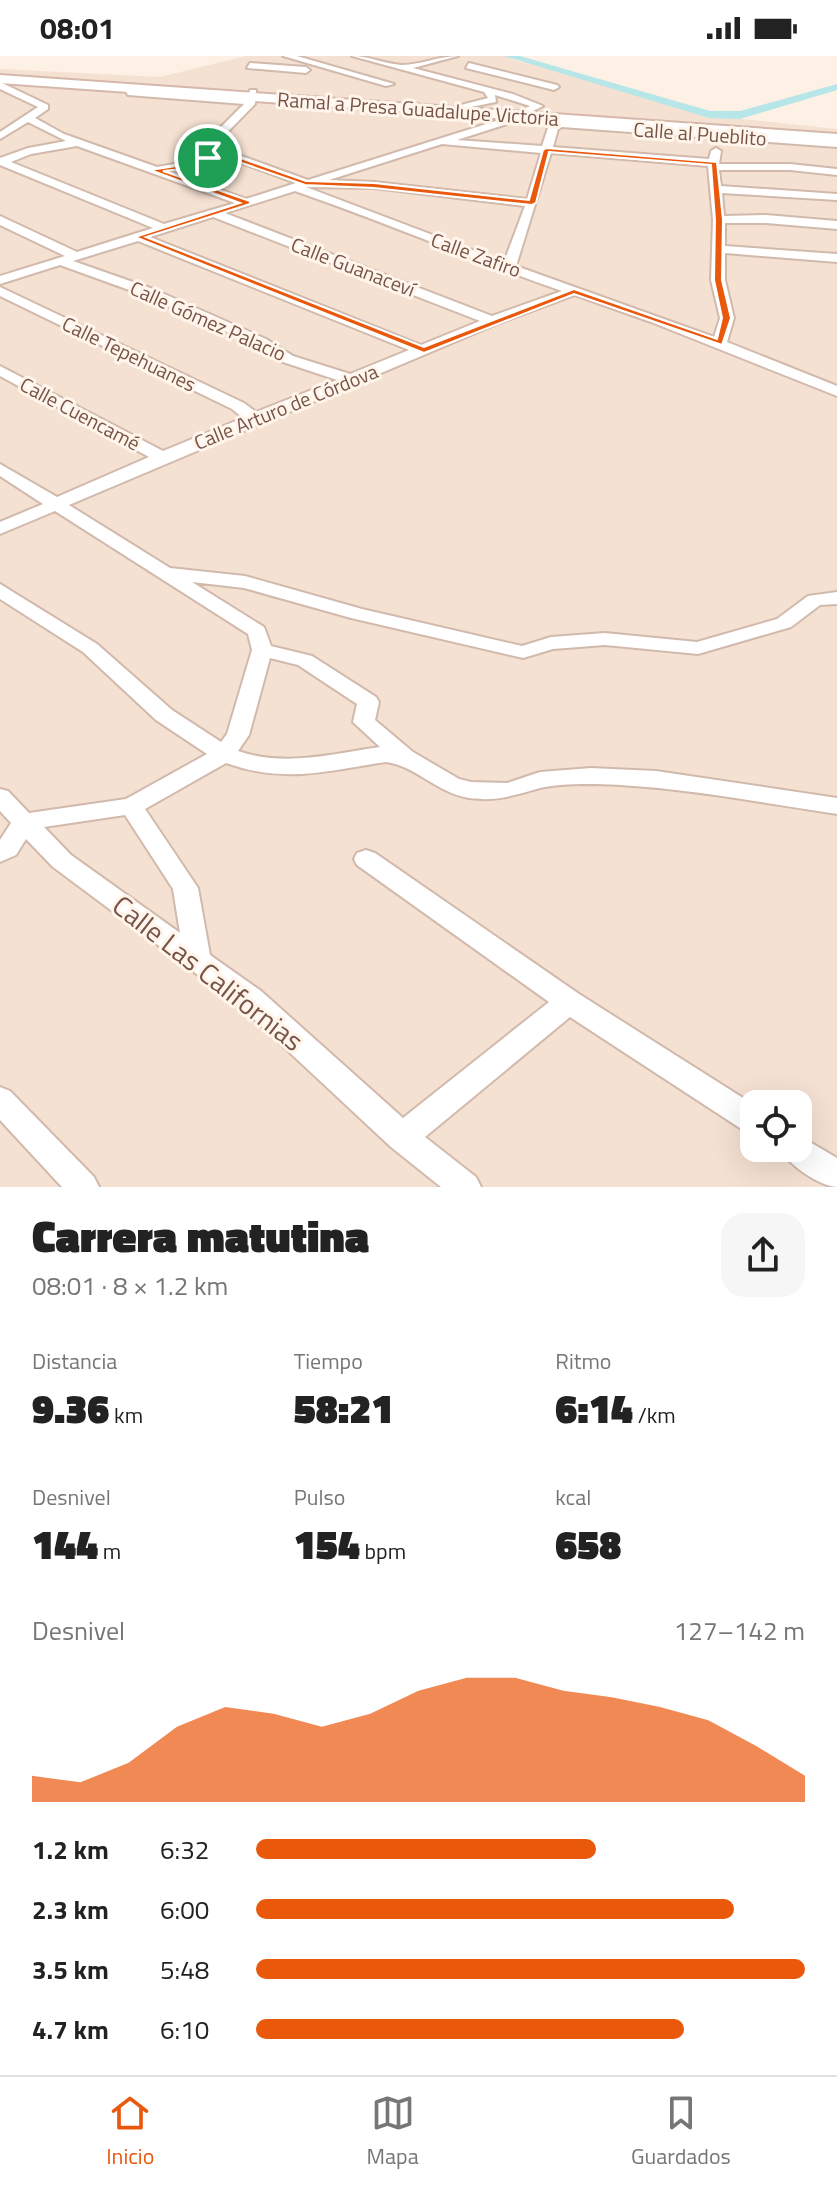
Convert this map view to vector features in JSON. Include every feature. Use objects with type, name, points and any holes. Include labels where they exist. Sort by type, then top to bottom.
[{"type":"main road","name":"Ramal a Presa Guadalupe Victoria","points":[[1,80],[837,138]]},
{"type":"main road","name":"Ramal a Presa Guadalupe Victoria","points":[[252,97],[464,107],[524,114],[562,123],[720,130]]},
{"type":"street","points":[[237,69],[289,56],[366,77]]},
{"type":"street","points":[[307,61],[333,56]]},
{"type":"street","points":[[0,280],[503,122],[524,114],[537,104],[356,56]]},
{"type":"street","points":[[389,65],[431,56]]},
{"type":"street","points":[[401,68],[454,56]]},
{"type":"street","points":[[465,56],[531,76],[520,80]]},
{"type":"street","points":[[474,56],[488,62]]},
{"type":"street","points":[[446,72],[488,62]]},
{"type":"street","points":[[250,66],[353,74]]},
{"type":"street","points":[[469,66],[554,87]]},
{"type":"street","points":[[0,136],[45,107],[1,80]]},
{"type":"street","points":[[464,107],[493,100],[489,92]]},
{"type":"street","points":[[153,170],[200,163],[252,97]]},
{"type":"street","points":[[28,118],[48,131],[247,203]]},
{"type":"street","points":[[503,122],[562,123],[546,150],[532,203],[509,267]]},
{"type":"street","points":[[719,343],[727,318],[718,280],[719,220],[714,165],[720,130]]},
{"type":"street","points":[[437,141],[714,165],[837,172]]},
{"type":"street","points":[[1,162],[28,151],[79,142]]},
{"type":"street","name":"Calle Zafiro","points":[[211,149],[479,258],[719,343],[837,391]]},
{"type":"street","points":[[1,162],[165,229]]},
{"type":"street","points":[[300,185],[374,185],[532,203]]},
{"type":"street","points":[[717,189],[837,197]]},
{"type":"street","name":"Calle Guanaceví","points":[[214,213],[492,321]]},
{"type":"street","points":[[719,220],[766,219],[837,225]]},
{"type":"street","points":[[0,220],[78,257]]},
{"type":"street","points":[[139,237],[424,351]]},
{"type":"street","points":[[720,249],[837,258]]},
{"type":"street","name":"Calle Gómez Palacio","points":[[63,262],[148,292],[261,342],[288,359],[353,380]]},
{"type":"street","name":"Calle Tepehuanes","points":[[0,291],[238,406],[256,420]]},
{"type":"street","name":"Calle Arturo de Córdova","points":[[0,529],[162,457],[492,321],[574,291]]},
{"type":"street","name":"Calle Cuencamé","points":[[0,370],[162,457]]},
{"type":"street","points":[[0,469],[257,631],[262,650],[238,735],[224,754],[131,806],[24,822],[7,849],[0,853]]},
{"type":"street","points":[[166,573],[245,582],[358,614],[523,652],[551,643],[605,639],[698,648],[784,623],[815,600],[837,598]]},
{"type":"street","points":[[0,590],[90,648],[164,715],[224,754],[258,766],[285,769],[371,755],[405,757]]},
{"type":"street","points":[[262,650],[305,660],[368,702],[364,722],[405,757],[452,786],[508,791],[540,780],[643,778],[837,806]]},
{"type":"street","name":"Calle Las Californias","points":[[0,797],[62,861],[251,999],[402,1137],[465,1187]]},
{"type":"street","points":[[131,806],[185,888],[198,960]]},
{"type":"street","points":[[366,859],[569,1002],[740,1112]]},
{"type":"street","points":[[402,1137],[569,1002]]},
{"type":"street","points":[[0,1100],[83,1187]]},
{"type":"street","points":[[812,1159],[837,1175]]},
{"type":"shaded area","points":[[246,56],[519,56],[511,59],[723,117],[837,129],[837,1187],[0,1187],[0,69],[160,77]]},
{"type":"waterway","points":[[509,56],[709,114],[740,115],[837,87]]},
{"type":"route","points":[[546,150],[714,163],[720,249],[718,280],[727,318],[723,335],[719,343],[574,291],[492,321],[424,351],[139,237],[247,203],[153,170],[190,166],[208,158],[215,151],[305,183],[374,185],[532,203],[546,150]]}]
